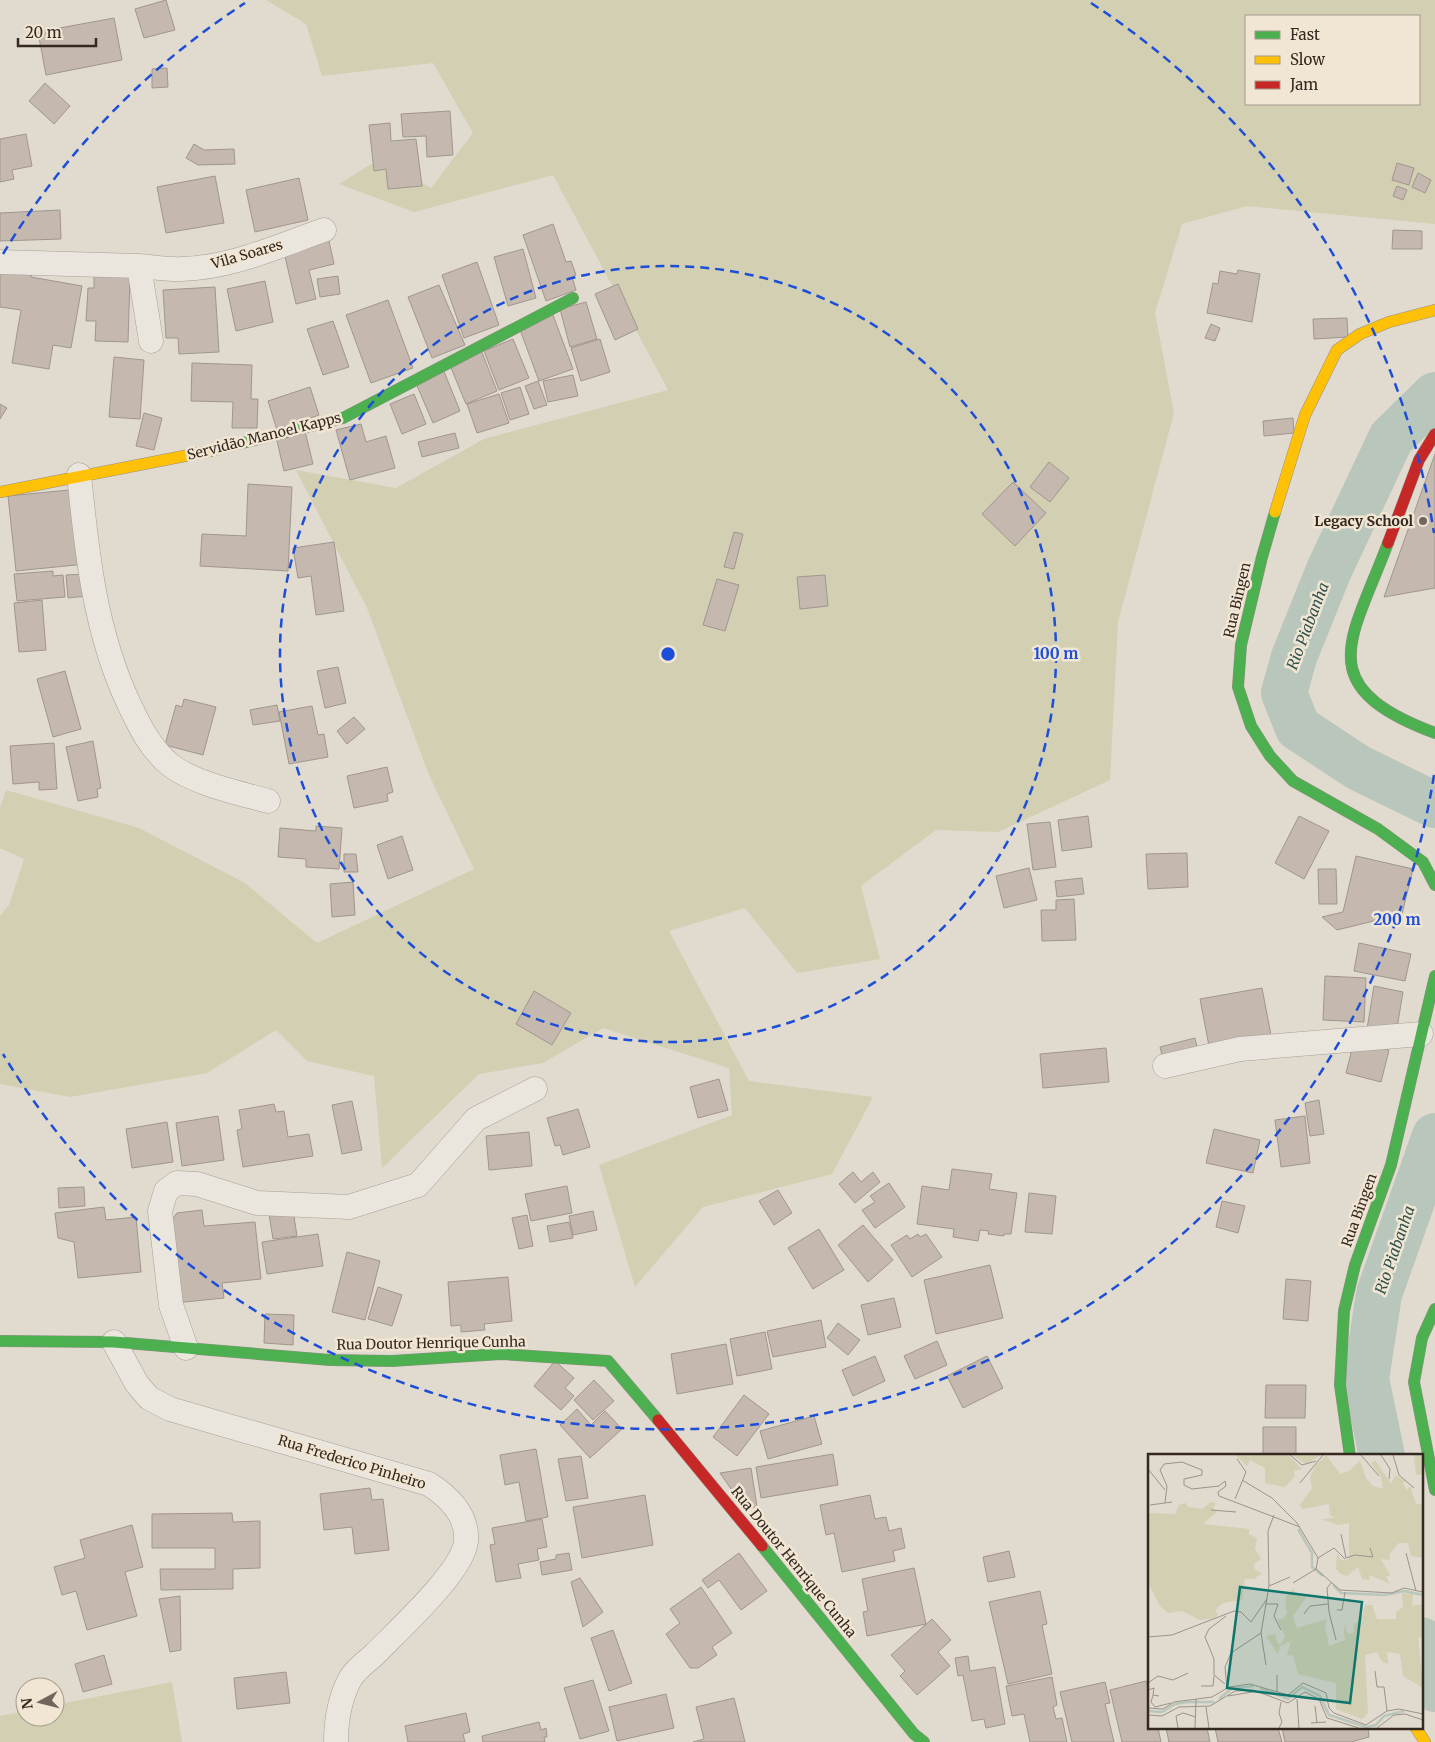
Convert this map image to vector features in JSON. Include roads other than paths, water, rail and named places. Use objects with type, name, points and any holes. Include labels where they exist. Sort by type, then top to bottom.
[{"type":"main road","name":"Servidão Manoel Kapps","points":[[0,492],[78,475],[196,454],[343,418],[573,298]]},
{"type":"main road","name":"Rua Bingen","points":[[1435,310],[1389,322],[1360,334],[1337,350],[1304,415],[1265,547],[1241,645],[1238,687],[1251,726],[1270,756],[1293,781],[1378,829],[1423,862],[1435,885]]},
{"type":"main road","points":[[1435,434],[1419,460],[1349,646],[1352,673],[1363,693],[1378,706],[1435,733]]},
{"type":"main road","name":"Rua Bingen","points":[[1350,1454],[1346,1436],[1341,1361],[1342,1317],[1354,1266],[1391,1166],[1435,976]]},
{"type":"main road","points":[[1435,1309],[1422,1338],[1414,1382],[1435,1490]]},
{"type":"main road","name":"Rua Doutor Henrique Cunha","points":[[0,1341],[114,1342],[330,1360],[392,1361],[501,1354],[608,1360],[716,1488],[754,1538],[914,1734],[924,1742]]},
{"type":"main road","points":[[1417,1730],[1425,1742]]},
{"type":"street","name":"Vila Soares","points":[[0,262],[181,269],[210,266],[241,259],[324,230]]},
{"type":"street","points":[[139,266],[151,341]]},
{"type":"street","points":[[78,475],[95,605],[116,676],[142,732],[169,764],[210,786],[268,801]]},
{"type":"street","points":[[1165,1066],[1240,1049],[1421,1034]]},
{"type":"street","points":[[186,1348],[170,1305],[160,1211],[166,1191],[177,1183],[197,1184],[257,1203],[349,1207],[418,1184],[476,1120],[535,1089]]},
{"type":"street","name":"Rua Frederico Pinheiro","points":[[114,1342],[137,1384],[149,1398],[170,1409],[429,1484],[445,1495],[457,1508],[464,1522],[466,1542],[462,1557],[430,1598],[351,1678],[340,1707],[336,1742]]},
{"type":"waterway","name":"Rio Piabanha","points":[[1435,395],[1391,438],[1329,570],[1294,657],[1284,693],[1298,728],[1359,768],[1435,805]]},
{"type":"waterway","name":"Rio Piabanha","points":[[1382,1454],[1366,1379],[1379,1294],[1435,1136]]},
{"type":"waterway","name":"Rio Piabanha","points":[[1422,1645],[1429,1679],[1435,1689]]},
{"type":"place","name":"Legacy School","points":[[1423,521]]}]
